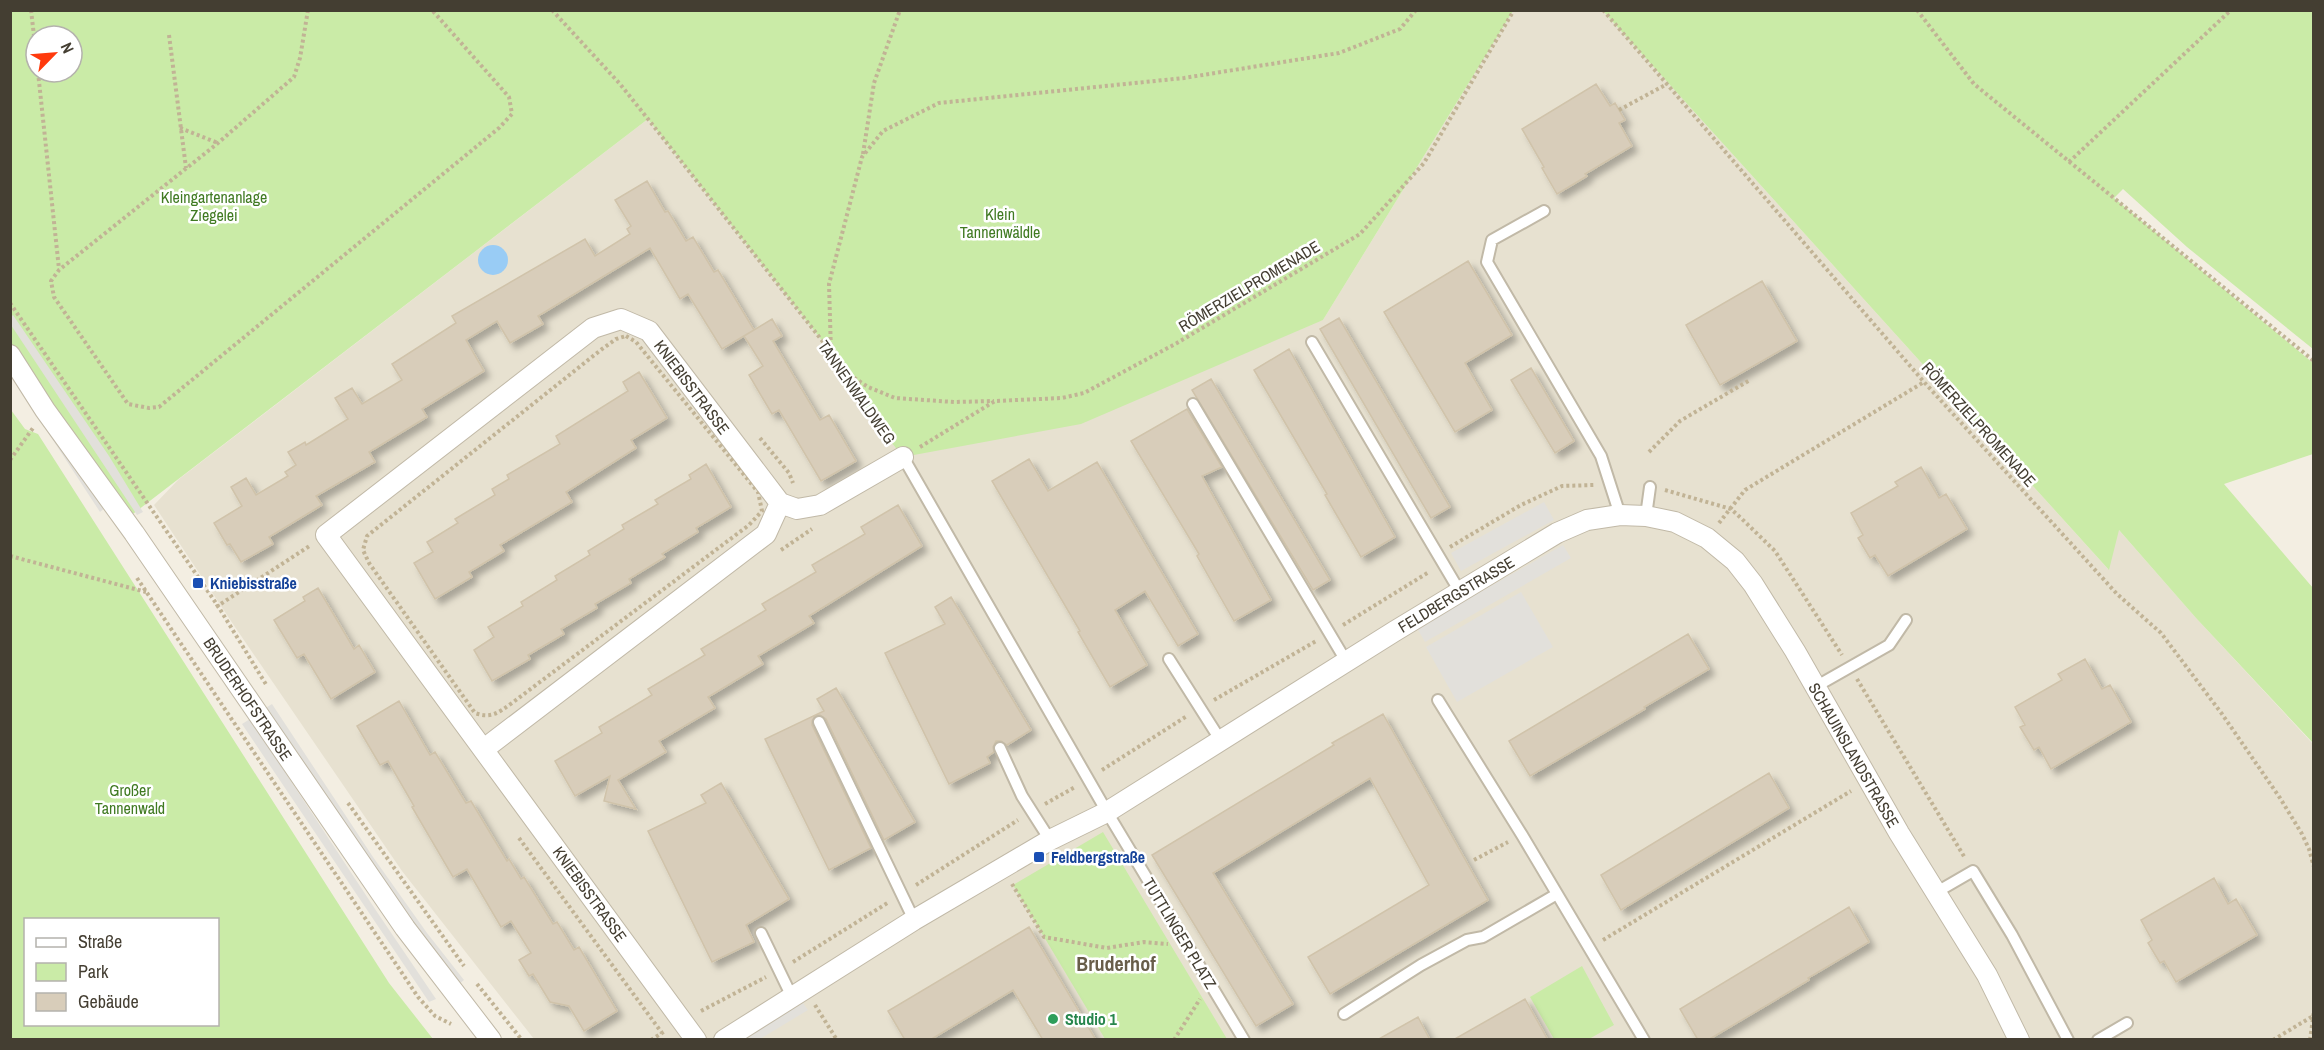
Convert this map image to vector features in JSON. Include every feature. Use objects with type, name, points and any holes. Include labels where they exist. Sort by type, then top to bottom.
[{"type":"street","name":"KNIEBISSTRASSE","points":[[696,1040],[689,1015],[484,749],[326,535],[592,328],[621,319],[649,331],[789,506]]},
{"type":"street","name":"BRUDERHOFSTRASSE","points":[[10,355],[45,410],[125,520],[405,928],[491,1040]]},
{"type":"street","points":[[484,749],[766,534],[789,506],[820,505],[903,457]]},
{"type":"street","name":"FELDBERGSTRASSE","points":[[724,1040],[914,920],[1050,840],[1107,812],[1346,661],[1557,533],[1587,520],[1620,515],[1646,516]]},
{"type":"street","name":"SCHAUINSLANDSTRASSE","points":[[1646,516],[1675,522],[1707,538],[1735,561],[1753,584],[1795,651],[1935,893],[1987,975],[2019,1040]]},
{"type":"lane","points":[[1544,211],[1492,240],[1487,261],[1601,456],[1620,515]]},
{"type":"lane","points":[[1312,342],[1460,592]]},
{"type":"lane","points":[[1193,404],[1346,661]]},
{"type":"lane","name":"TANNENWALDWEG","points":[[903,457],[1107,812]]},
{"type":"lane","points":[[1646,516],[1650,487]]},
{"type":"lane","points":[[1815,687],[1889,645],[1906,620]]},
{"type":"lane","points":[[1169,659],[1221,741]]},
{"type":"lane","points":[[1438,700],[1522,835],[1644,1040]]},
{"type":"lane","points":[[819,722],[914,920]]},
{"type":"lane","points":[[1000,748],[1022,796],[1050,840]]},
{"type":"lane","name":"TUTTLINGER PLATZ","points":[[1107,812],[1244,1040]]},
{"type":"lane","points":[[1935,893],[1973,871],[2012,935],[2068,1040]]},
{"type":"lane","points":[[1344,1014],[1421,965],[1467,940],[1483,937],[1557,894]]},
{"type":"lane","points":[[761,933],[780,970],[799,993]]},
{"type":"lane","points":[[2098,1040],[2127,1023]]},
{"type":"path","points":[[308,10],[300,58],[294,77],[218,143],[59,270],[51,281],[54,297],[128,404],[149,408],[159,407],[490,135],[512,114],[509,97],[432,10]]},
{"type":"path","name":"TANNENWALDWEG","points":[[552,10],[627,92],[831,352],[873,419],[903,457]]},
{"type":"path","points":[[831,352],[829,284],[862,157],[874,82],[900,10]]},
{"type":"path","points":[[862,157],[883,131],[939,104],[1184,78],[1339,53],[1400,29],[1416,10]]},
{"type":"path","name":"RÖMERZIELPROMENADE","points":[[903,457],[995,401],[1062,398],[1083,393],[1177,343],[1360,234],[1424,163],[1514,10]]},
{"type":"path","name":"RÖMERZIELPROMENADE","points":[[1603,10],[1924,382],[2117,594],[2161,633],[2223,714],[2280,798],[2302,834],[2309,849],[2313,867]]},
{"type":"path","points":[[1917,10],[1974,84],[2313,361]]},
{"type":"path","points":[[2069,162],[2231,10]]},
{"type":"path","points":[[169,35],[186,169]]},
{"type":"path","points":[[39,84],[59,270]]},
{"type":"path","points":[[1619,110],[1666,84]]},
{"type":"path","points":[[180,128],[218,143]]},
{"type":"path","points":[[10,303],[218,606],[268,687]]},
{"type":"path","points":[[626,336],[636,342],[758,492],[762,511],[749,525],[512,703],[497,714],[485,717],[475,713],[369,563],[363,550],[367,536],[602,349],[616,339],[626,336]]},
{"type":"path","points":[[842,370],[868,387],[895,398],[954,402],[995,401]]},
{"type":"path","points":[[1649,452],[1680,422],[1750,380]]},
{"type":"path","points":[[1707,538],[1745,490],[1924,382]]},
{"type":"path","points":[[10,460],[45,410]]},
{"type":"path","points":[[759,437],[789,474],[800,496],[789,506]]},
{"type":"path","points":[[772,557],[818,525]]},
{"type":"path","points":[[195,621],[326,535]]},
{"type":"path","points":[[10,556],[181,601]]},
{"type":"path","points":[[689,1015],[780,970],[1032,811],[1443,563]]},
{"type":"path","points":[[132,572],[418,997],[435,1016],[450,1023],[457,1031]]},
{"type":"path","points":[[1589,948],[1868,780]]},
{"type":"path","points":[[342,794],[466,969]]},
{"type":"path","points":[[1474,860],[1522,835]]},
{"type":"path","points":[[1002,868],[1044,937],[1107,948],[1144,942],[1187,945]]},
{"type":"path","points":[[473,978],[522,1040]]},
{"type":"path","points":[[1174,1040],[1211,984]]},
{"type":"path","points":[[799,993],[837,1040]]},
{"type":"path","points":[[689,1015],[703,1010]]},
{"type":"path","points":[[2310,1040],[2313,1011]]},
{"type":"path","points":[[2273,1040],[2313,1017]]},
{"type":"shaded area","points":[[1513,11],[1603,11],[2108,569],[2118,529],[2196,618],[2313,744],[2313,1039],[534,1039],[402,871],[154,505],[179,479],[648,119],[831,352],[873,419],[1323,320]]},
{"type":"shaded area","points":[[13,315],[109,456],[143,512],[137,515],[11,325]]},
{"type":"shaded area","points":[[10,364],[106,507],[100,512],[11,376]]},
{"type":"shaded area","points":[[1544,502],[1554,520],[1461,571],[1451,553]]},
{"type":"shaded area","points":[[1563,545],[1571,558],[1425,642],[1417,628]]},
{"type":"shaded area","points":[[1521,592],[1553,647],[1457,702],[1426,647]]},
{"type":"shaded area","points":[[272,704],[373,857],[464,980],[458,985],[389,893],[264,709]]},
{"type":"shaded area","points":[[250,719],[436,999],[429,1002],[242,724]]},
{"type":"shaded area","points":[[803,1003],[808,1010],[760,1039],[743,1039]]},
{"type":"green space","points":[[11,11],[1513,11],[1323,320],[1081,424],[903,457],[873,419],[831,352],[648,119],[125,520],[11,355]]},
{"type":"green space","points":[[1603,11],[2313,11],[2313,349],[2187,247],[2123,189],[2114,198],[2313,363],[2313,454],[2224,484],[2313,588],[2313,743],[2196,618],[2119,530],[2109,570]]},
{"type":"green space","name":"Großer Tannenwald","points":[[11,410],[25,429],[38,434],[389,983],[433,1039],[11,1039]]},
{"type":"green space","points":[[1103,832],[1227,1039],[1105,1039],[1013,885]]},
{"type":"green space","points":[[1582,966],[1614,1025],[1589,1039],[1554,1039],[1530,997]]},
{"type":"water","points":[[493,245],[504,249],[508,260],[504,271],[493,275],[482,271],[478,260],[482,249]]},
{"type":"building","points":[[1596,84],[1610,106],[1615,103],[1625,120],[1619,123],[1632,146],[1557,194],[1522,129]]},
{"type":"building","points":[[647,181],[665,212],[668,211],[686,241],[693,237],[714,272],[718,270],[754,330],[722,349],[688,294],[680,299],[650,248],[538,316],[543,324],[510,343],[497,321],[466,340],[484,371],[422,409],[427,417],[369,452],[375,462],[316,496],[322,505],[269,537],[273,544],[241,562],[230,544],[227,545],[214,523],[242,506],[231,487],[246,478],[256,495],[288,476],[285,472],[296,465],[288,452],[305,442],[306,445],[348,419],[335,398],[352,388],[362,404],[402,380],[392,364],[456,323],[452,316],[585,239],[595,256],[630,234],[627,229],[631,226],[615,200]]},
{"type":"building","points":[[1468,261],[1512,335],[1465,363],[1492,410],[1455,432],[1384,312]]},
{"type":"building","points":[[1762,281],[1797,341],[1720,385],[1686,325]]},
{"type":"building","points":[[1339,318],[1450,507],[1431,518],[1320,329]]},
{"type":"building","points":[[772,319],[782,336],[773,341],[820,420],[829,415],[856,461],[821,481],[779,410],[772,414],[749,375],[763,366],[744,336]]},
{"type":"building","points":[[1289,349],[1395,537],[1361,557],[1254,370]]},
{"type":"building","points":[[1531,368],[1574,441],[1555,453],[1511,380]]},
{"type":"building","points":[[639,372],[667,418],[631,440],[636,448],[566,492],[572,502],[500,545],[504,551],[469,572],[472,577],[435,599],[414,563],[433,552],[427,542],[458,523],[455,519],[495,495],[492,489],[509,479],[507,475],[560,444],[556,436],[628,391],[623,382]]},
{"type":"building","points":[[1211,379],[1330,580],[1313,590],[1192,390]]},
{"type":"building","points":[[1187,409],[1222,467],[1202,476],[1271,600],[1234,621],[1197,556],[1199,554],[1131,441]]},
{"type":"building","points":[[1029,459],[1048,491],[1097,462],[1198,634],[1178,646],[1145,591],[1115,610],[1147,665],[1110,687],[1078,632],[1080,631],[992,481]]},
{"type":"building","points":[[706,464],[731,507],[696,528],[698,532],[662,554],[665,557],[629,579],[631,583],[595,604],[597,608],[561,629],[564,634],[528,655],[530,659],[492,681],[474,650],[494,637],[488,627],[523,606],[521,602],[557,580],[555,576],[590,555],[588,551],[624,529],[622,525],[658,504],[655,500],[691,479],[689,475]]},
{"type":"building","points":[[1921,467],[1939,498],[1946,494],[1967,529],[1888,576],[1875,555],[1870,558],[1858,538],[1863,535],[1851,513],[1898,486],[1895,482]]},
{"type":"building","points":[[898,505],[922,546],[809,616],[814,623],[758,656],[763,664],[708,697],[715,708],[659,741],[666,752],[618,780],[636,809],[604,801],[610,776],[575,796],[555,761],[602,733],[599,727],[652,695],[648,689],[705,655],[701,649],[766,610],[762,604],[816,572],[812,565],[865,534],[861,527]]},
{"type":"building","points":[[318,588],[354,649],[359,645],[375,672],[331,699],[304,654],[297,658],[274,620],[305,601],[303,597]]},
{"type":"building","points":[[951,597],[1031,730],[1007,745],[996,741],[993,747],[994,752],[987,757],[990,763],[949,784],[885,653],[945,624],[935,607]]},
{"type":"building","points":[[1688,634],[1709,669],[1530,776],[1509,741]]},
{"type":"building","points":[[2085,659],[2102,689],[2110,685],[2131,722],[2051,769],[2039,747],[2034,750],[2020,727],[2025,725],[2015,707],[2062,680],[2058,674]]},
{"type":"building","points":[[836,688],[915,822],[884,840],[826,719],[820,715],[815,716],[812,725],[871,848],[829,870],[765,739],[824,711],[817,699]]},
{"type":"building","points":[[399,701],[430,755],[435,752],[466,803],[471,801],[507,861],[509,859],[521,879],[524,877],[553,924],[557,922],[574,950],[579,947],[617,1011],[584,1031],[569,1006],[550,1002],[533,974],[529,976],[519,960],[531,953],[511,921],[501,927],[467,869],[453,877],[388,761],[380,765],[357,726]]},
{"type":"building","points":[[1383,714],[1488,900],[1330,994],[1308,957],[1429,885],[1370,778],[1213,873],[1293,1004],[1256,1026],[1152,855],[1334,745],[1332,743]]},
{"type":"building","points":[[1769,773],[1789,808],[1621,910],[1601,875]]},
{"type":"building","points":[[721,783],[789,899],[746,925],[754,942],[712,962],[648,831],[706,803],[701,795]]},
{"type":"building","points":[[2214,878],[2228,904],[2236,899],[2257,935],[2176,982],[2164,961],[2160,963],[2148,943],[2152,940],[2141,920]]},
{"type":"building","points":[[1849,907],[1869,942],[1708,1040],[1698,1040],[1680,1009]]},
{"type":"building","points":[[1029,927],[1096,1040],[1043,1040],[1013,990],[930,1040],[905,1040],[888,1011]]},
{"type":"building","points":[[1525,999],[1548,1040],[1453,1040]]},
{"type":"building","points":[[1418,1017],[1430,1040],[1377,1040]]},
{"type":"place","name":"Kniebisstraße","points":[[198,583]]},
{"type":"place","name":"Feldbergstraße","points":[[1039,857]]},
{"type":"place","name":"Studio 1","points":[[1053,1019]]},
{"type":"district","name":"Bruderhof","points":[[1116,963]]},
{"type":"park label","name":"Kleingartenanlage Ziegelei","points":[[214,206]]},
{"type":"park label","name":"Klein Tannenwäldle","points":[[1000,223]]}]
